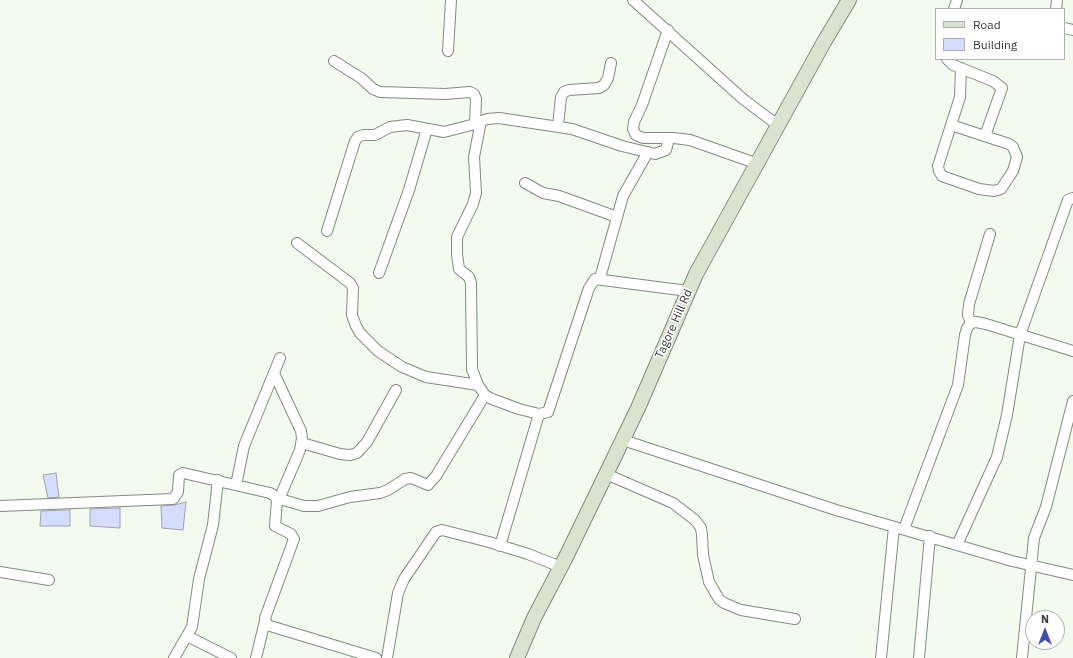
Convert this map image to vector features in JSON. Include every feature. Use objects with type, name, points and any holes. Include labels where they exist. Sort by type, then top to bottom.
[{"type":"main road","name":"Tagore Hill Rd","points":[[517,658],[534,618],[561,567],[622,440],[688,291],[824,42],[849,0]]},
{"type":"street","points":[[448,51],[451,0]]},
{"type":"street","points":[[632,0],[650,14],[743,98],[779,126]]},
{"type":"street","points":[[664,28],[642,105],[634,122],[636,135],[643,138],[669,138],[698,142],[758,164]]},
{"type":"street","points":[[948,60],[953,65],[993,81],[1002,88],[985,136]]},
{"type":"street","points":[[334,61],[361,78],[373,89],[380,92],[445,94],[470,92],[474,94],[476,99],[478,122],[474,157],[476,193],[471,209],[460,229],[457,244],[460,269],[470,278],[471,283],[472,369],[478,385],[485,395],[503,404],[539,414],[548,412],[589,288],[595,279],[600,278],[688,291]]},
{"type":"street","points":[[558,126],[561,97],[564,92],[569,90],[599,88],[604,85],[608,78],[611,63]]},
{"type":"street","points":[[951,125],[1009,144],[1016,151],[1017,157],[1010,177],[1001,189],[994,191],[979,190],[942,176],[939,171],[938,166],[951,125],[960,97],[961,68]]},
{"type":"street","points":[[327,231],[355,141],[358,137],[363,135],[375,135],[390,127],[399,125],[417,126],[444,132],[478,122],[500,118],[558,126],[655,154],[666,150],[669,138]]},
{"type":"street","points":[[379,273],[409,190],[427,129]]},
{"type":"street","points":[[600,278],[617,217],[628,187],[648,152]]},
{"type":"street","points":[[525,183],[543,193],[559,196],[617,217]]},
{"type":"street","points":[[957,545],[997,457],[1007,415],[1020,335],[1068,200],[1073,197]]},
{"type":"street","points":[[971,323],[968,315],[969,304],[990,234]]},
{"type":"street","points":[[296,243],[350,283],[353,288],[352,315],[356,326],[360,333],[378,351],[402,367],[426,377],[478,385]]},
{"type":"street","points":[[881,658],[899,528],[956,390],[961,370],[967,328],[971,323],[976,322],[1073,351]]},
{"type":"street","points":[[236,485],[244,446],[280,358]]},
{"type":"street","points":[[256,658],[265,621],[294,543],[293,536],[275,526],[278,502],[302,444],[301,431],[274,373]]},
{"type":"street","points":[[302,444],[340,454],[350,455],[357,452],[367,442],[396,390]]},
{"type":"street","points":[[278,502],[304,506],[318,506],[350,497],[380,493],[388,490],[405,479],[411,478],[428,485],[436,476],[485,395]]},
{"type":"street","points":[[1022,658],[1034,538],[1046,507],[1073,401]]},
{"type":"street","points":[[500,546],[539,414]]},
{"type":"street","points":[[622,440],[810,502],[1032,567],[1073,574]]},
{"type":"street","points":[[0,506],[173,499],[178,492],[179,475],[183,473],[270,493],[275,496],[278,502]]},
{"type":"street","points":[[606,474],[673,503],[695,520],[701,528],[703,555],[709,582],[719,599],[724,603],[741,610],[795,619]]},
{"type":"street","points":[[174,658],[187,636],[194,620],[199,579],[214,520],[218,480]]},
{"type":"street","points":[[387,658],[398,592],[404,579],[436,532],[442,530],[500,546],[528,554],[561,567]]},
{"type":"street","points":[[919,658],[930,536]]},
{"type":"street","points":[[0,572],[49,580]]},
{"type":"street","points":[[265,621],[267,625],[277,629],[373,658]]},
{"type":"street","points":[[187,636],[231,658]]},
{"type":"building","points":[[56,473],[59,497],[48,498],[43,475]]},
{"type":"building","points":[[186,502],[183,530],[162,528],[161,506]]},
{"type":"building","points":[[120,508],[120,528],[90,526],[90,509]]},
{"type":"building","points":[[70,510],[70,526],[40,526],[41,511]]}]
